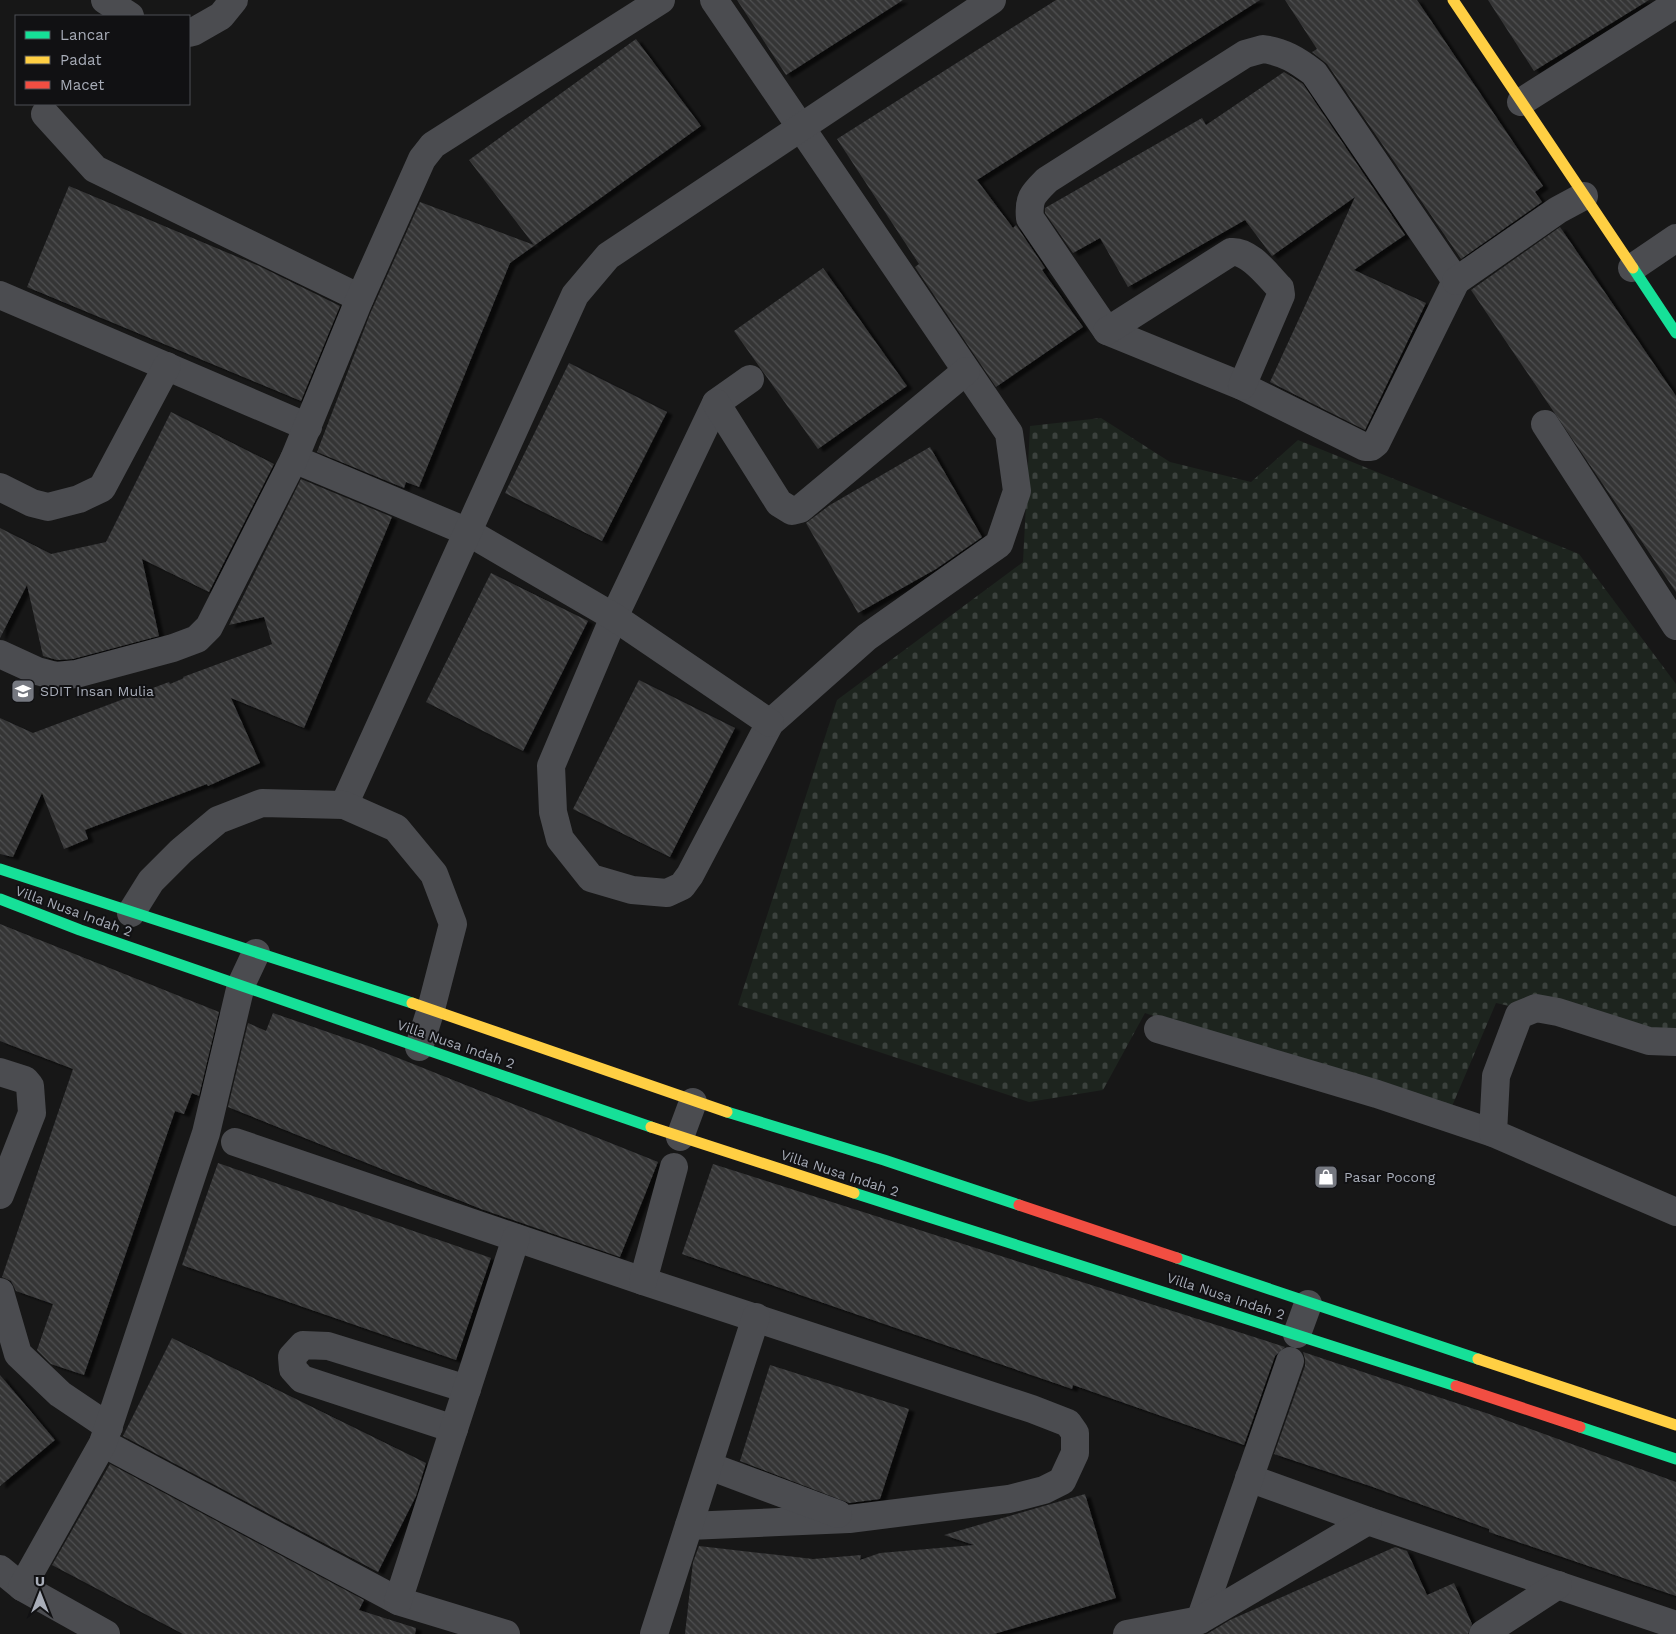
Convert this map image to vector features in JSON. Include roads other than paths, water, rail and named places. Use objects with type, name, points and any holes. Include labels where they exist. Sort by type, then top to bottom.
[{"type":"main road","points":[[1453,0],[1676,333]]},
{"type":"main road","name":"Villa Nusa Indah 2","points":[[0,869],[432,1009],[693,1102],[884,1160],[1308,1304],[1676,1425]]},
{"type":"main road","name":"Villa Nusa Indah 2","points":[[0,899],[80,930],[680,1137],[1297,1334],[1676,1459]]},
{"type":"street","points":[[105,0],[128,15]]},
{"type":"street","points":[[190,33],[221,16],[234,0]]},
{"type":"street","points":[[0,654],[37,671],[56,676],[76,674],[173,648],[197,638],[209,627],[294,459],[360,298],[422,159],[433,145],[661,0]]},
{"type":"street","points":[[714,0],[1009,433],[1017,492],[999,544],[867,637],[770,723],[690,876],[682,886],[667,893],[632,890],[591,878],[560,839],[553,812],[551,766],[614,617],[716,403],[750,379]]},
{"type":"street","points":[[344,804],[575,295],[608,256],[992,0]]},
{"type":"street","points":[[1521,102],[1676,4]]},
{"type":"street","points":[[1456,281],[1314,72],[1296,58],[1279,51],[1263,48],[1245,54],[1047,180],[1034,192],[1029,204],[1030,218],[1107,331],[1242,386],[1365,447],[1371,447],[1376,443],[1456,281],[1558,210],[1584,196]]},
{"type":"street","points":[[45,114],[95,169],[360,298]]},
{"type":"street","points":[[1632,268],[1676,238]]},
{"type":"street","points":[[1107,331],[1231,252],[1238,251],[1246,254],[1280,288],[1281,295],[1242,386]]},
{"type":"street","points":[[0,295],[308,427]]},
{"type":"street","points":[[0,487],[32,504],[48,508],[79,500],[102,488],[167,366]]},
{"type":"street","points":[[716,403],[779,503],[792,511],[800,509],[966,371]]},
{"type":"street","points":[[1545,424],[1676,626]]},
{"type":"street","points":[[294,459],[468,532],[614,617],[770,723]]},
{"type":"street","points":[[132,913],[151,881],[218,820],[262,803],[344,804],[396,828],[434,874],[453,924],[432,1009],[419,1047]]},
{"type":"street","points":[[22,1587],[106,1435],[206,1133],[241,985],[256,953]]},
{"type":"street","points":[[1492,1133],[1496,1076],[1520,1015],[1536,1008],[1558,1012],[1649,1041],[1676,1042]]},
{"type":"street","points":[[1158,1029],[1377,1094],[1492,1133],[1676,1212]]},
{"type":"street","points":[[0,1072],[25,1080],[30,1086],[32,1113],[0,1195]]},
{"type":"street","points":[[680,1137],[693,1102]]},
{"type":"street","points":[[235,1142],[643,1281],[1032,1409],[1068,1423],[1075,1434],[1075,1453],[1062,1481],[1044,1490],[1009,1499],[850,1519],[689,1526]]},
{"type":"street","points":[[643,1281],[674,1167]]},
{"type":"street","points":[[398,1601],[516,1238]]},
{"type":"street","points":[[0,1292],[18,1354],[106,1435],[398,1601],[506,1634]]},
{"type":"street","points":[[1297,1334],[1308,1304]]},
{"type":"street","points":[[654,1634],[756,1317]]},
{"type":"street","points":[[454,1429],[302,1378],[293,1369],[292,1357],[303,1345],[328,1346],[467,1389]]},
{"type":"street","points":[[1200,1620],[1290,1361]]},
{"type":"street","points":[[709,1466],[850,1519]]},
{"type":"street","points":[[1249,1478],[1368,1521],[1676,1625]]},
{"type":"street","points":[[1127,1634],[1200,1620],[1368,1521]]},
{"type":"street","points":[[0,1569],[22,1587],[106,1634]]},
{"type":"street","points":[[1483,1634],[1558,1585]]},
{"type":"place","name":"SDIT Insan Mulia","points":[[23,691]]},
{"type":"place","name":"Pasar Pocong","points":[[1326,1177]]}]
